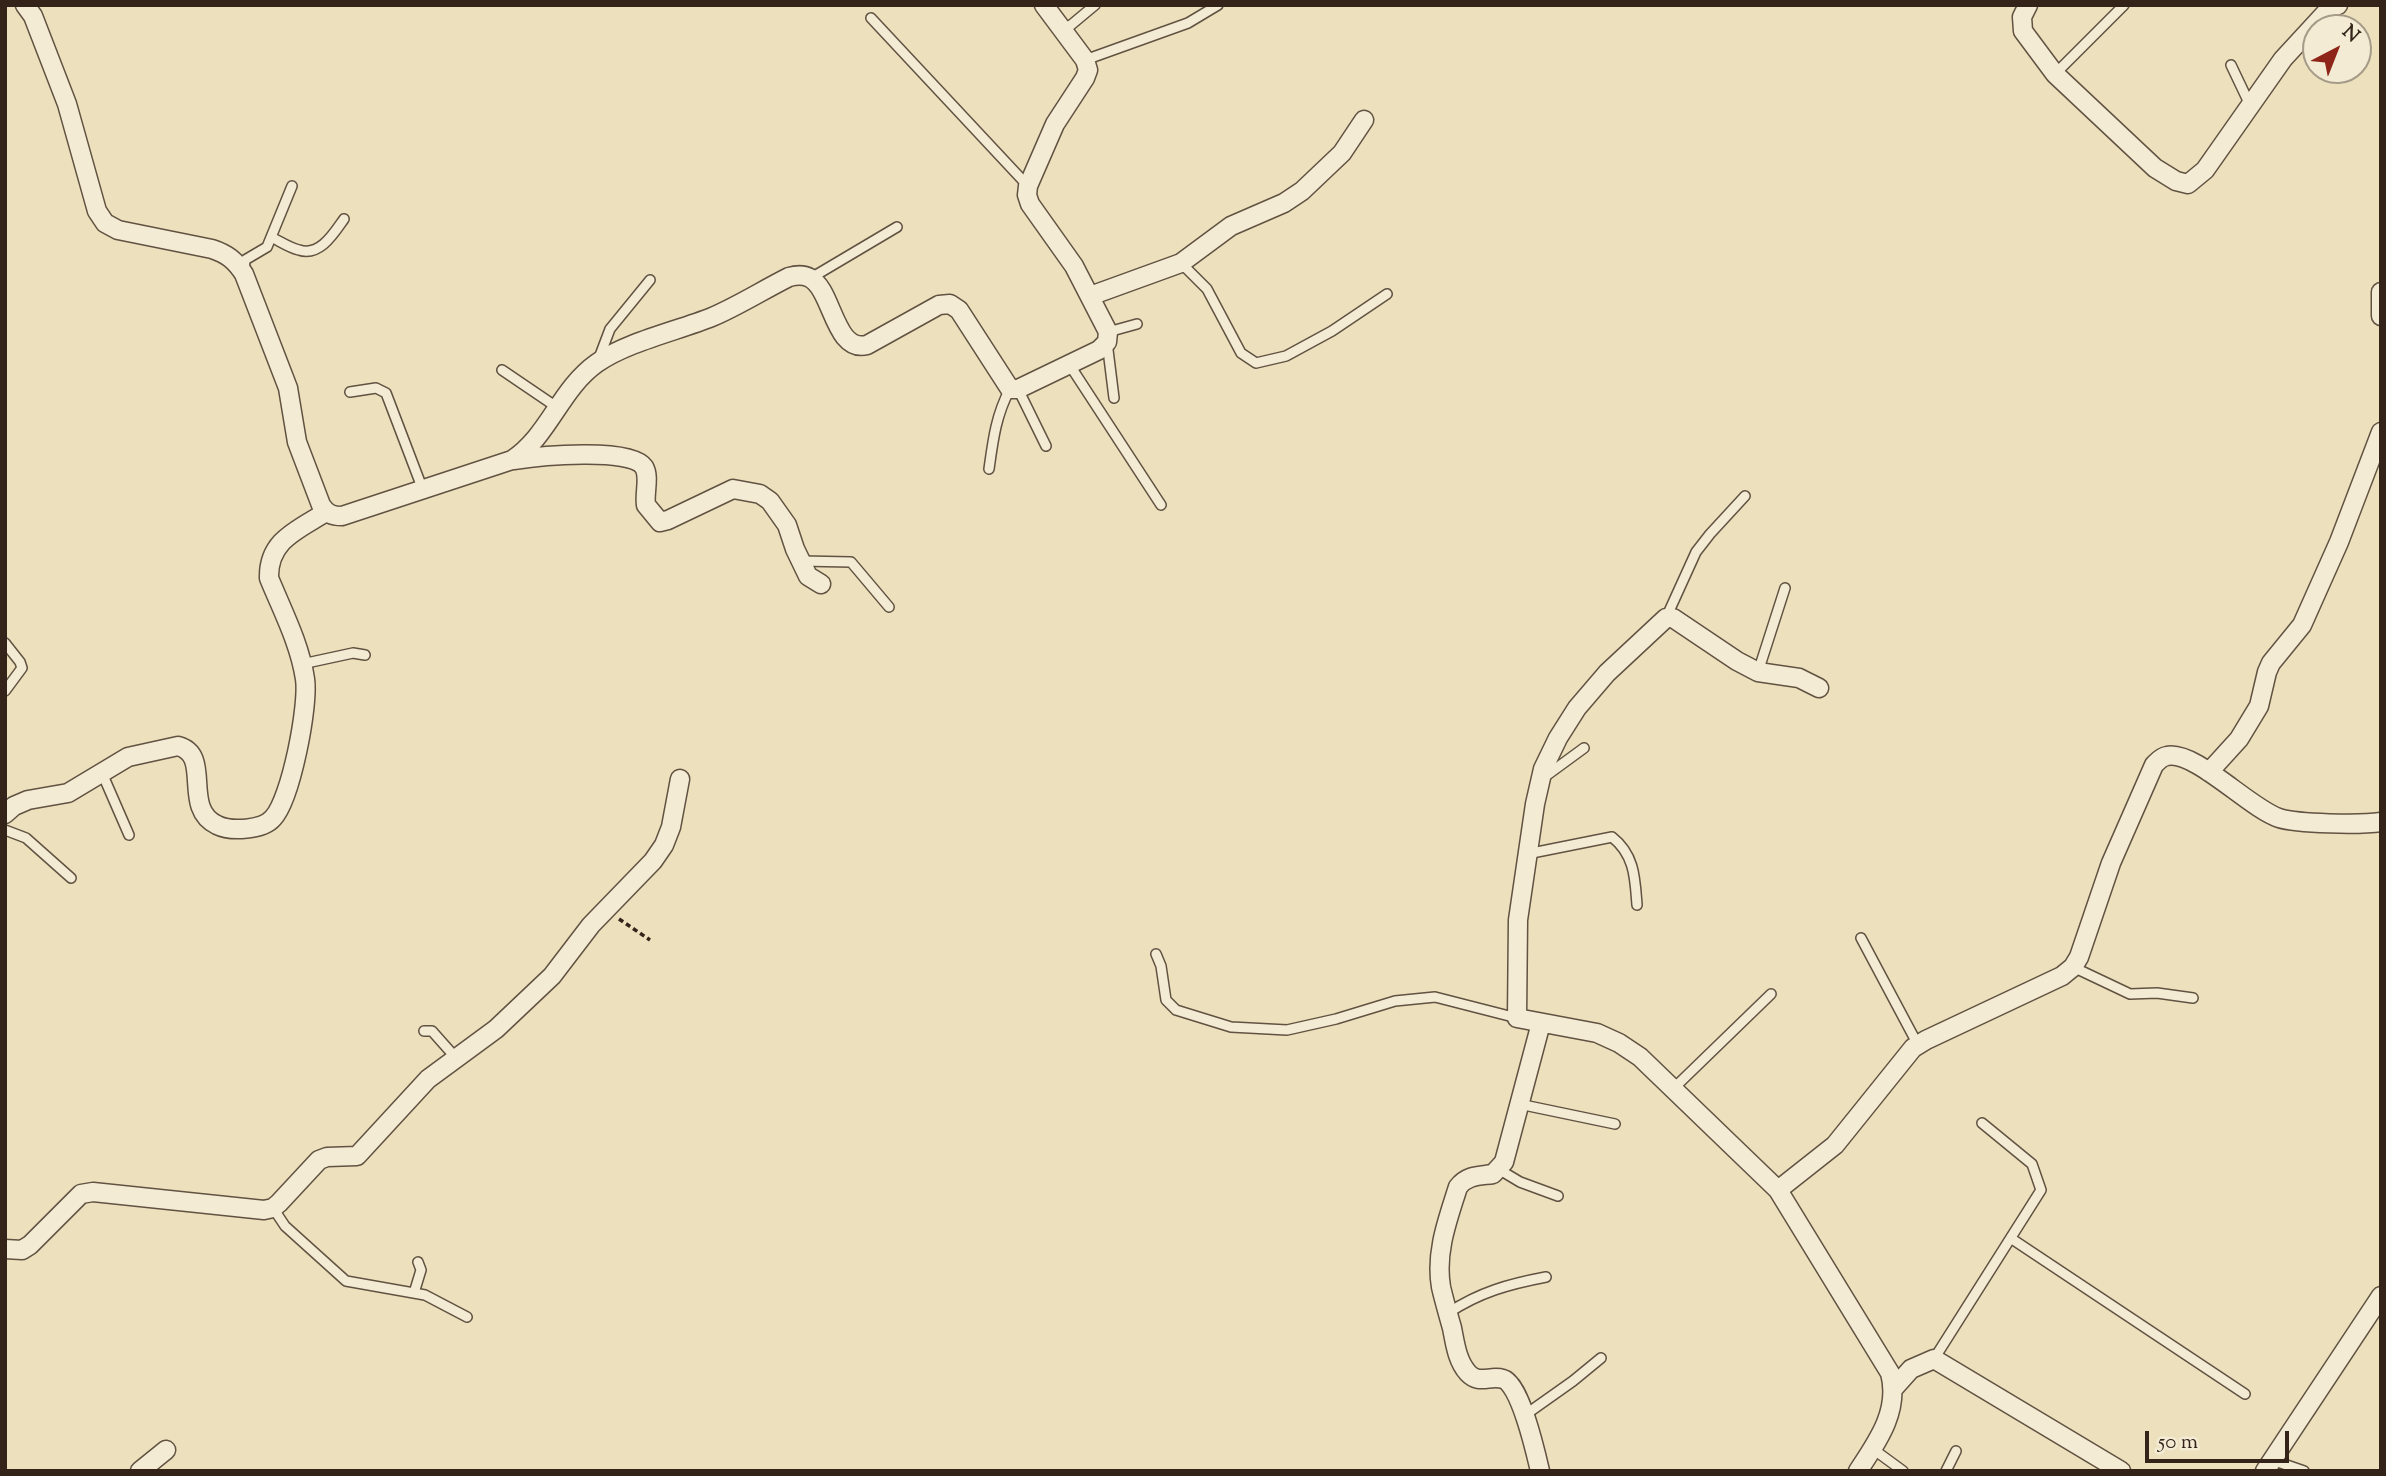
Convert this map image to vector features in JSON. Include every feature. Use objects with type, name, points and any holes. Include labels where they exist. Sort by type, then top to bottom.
[{"type":"street","points":[[25,5],[33,16],[62,90],[97,211],[105,223],[118,230],[224,253],[236,262],[244,274],[288,388],[300,453],[326,512],[333,516],[342,516],[512,460],[548,454],[597,454],[638,461],[645,468],[646,505],[660,522],[733,489],[760,494],[770,501],[787,525],[808,576],[821,584]]},
{"type":"street","points":[[512,460],[535,442],[572,388],[597,363],[615,353],[723,312],[789,277],[800,275],[811,278],[818,285],[844,337],[851,344],[860,346],[867,345],[939,305],[950,304],[959,310],[1004,384],[1014,389],[1099,350],[1108,337],[1090,296],[1067,255],[1030,204],[1027,195],[1028,186],[1055,124],[1088,70],[1084,60],[1044,5]]},
{"type":"street","points":[[2028,5],[2022,17],[2023,31],[2055,74],[2155,168],[2176,181],[2188,184],[2204,170],[2283,59],[2330,8],[2338,5]]},
{"type":"street","points":[[1090,296],[1181,263],[1231,226],[1284,204],[1342,153],[1364,120]]},
{"type":"street","points":[[2210,772],[2239,739],[2259,706],[2267,672],[2302,625],[2339,542],[2381,432]]},
{"type":"street","points":[[8,806],[68,793],[138,753],[178,746],[186,748],[195,760],[198,802],[209,820],[218,826],[231,828],[260,827],[275,817],[297,759],[306,690],[302,664],[269,578],[268,563],[283,540],[326,512]]},
{"type":"street","points":[[1819,688],[1799,678],[1758,672],[1672,618],[1666,618],[1607,673],[1577,708],[1558,738],[1540,780],[1518,920],[1517,1018],[1597,1033],[1619,1043],[1640,1057],[1778,1190],[1880,1354],[1894,1388],[1889,1419],[1858,1471]]},
{"type":"street","points":[[1778,1190],[1835,1145],[1903,1059],[1918,1045],[2062,976],[2073,967],[2079,957],[2111,863],[2154,765],[2161,757],[2178,756],[2210,772],[2276,817],[2293,821],[2381,822]]},
{"type":"street","points":[[5,1249],[22,1250],[30,1245],[82,1194],[93,1192],[264,1210],[273,1208],[319,1160],[327,1157],[357,1156],[428,1079],[496,1029],[552,976],[606,910],[653,861],[664,845],[671,827],[680,779]]},
{"type":"street","points":[[1541,1023],[1504,1162],[1500,1170],[1493,1174],[1471,1176],[1463,1180],[1458,1187],[1440,1255],[1441,1285],[1459,1358],[1465,1370],[1479,1380],[1507,1380],[1525,1415],[1541,1471]]},
{"type":"street","points":[[2268,1466],[2381,1296]]},
{"type":"street","points":[[1894,1388],[1911,1369],[1934,1359],[2121,1471]]},
{"type":"street","points":[[140,1471],[166,1450]]},
{"type":"lane","points":[[1062,29],[1072,25],[1096,5]]},
{"type":"lane","points":[[1084,60],[1188,23],[1218,5]]},
{"type":"lane","points":[[2055,74],[2124,5]]},
{"type":"lane","points":[[872,18],[1028,186]]},
{"type":"lane","points":[[2231,65],[2250,106]]},
{"type":"lane","points":[[244,274],[245,261],[266,249],[273,238],[292,186]]},
{"type":"lane","points":[[273,238],[299,250],[317,249],[331,238],[344,219]]},
{"type":"lane","points":[[811,278],[897,227]]},
{"type":"lane","points":[[1181,263],[1199,278],[1207,289],[1241,353],[1256,363],[1286,356],[1298,350],[1387,294]]},
{"type":"lane","points":[[597,363],[610,330],[650,280]]},
{"type":"lane","points":[[1114,398],[1108,337],[1138,324]]},
{"type":"lane","points":[[1069,364],[1161,505]]},
{"type":"lane","points":[[502,370],[558,408]]},
{"type":"lane","points":[[350,392],[376,388],[386,393],[423,489]]},
{"type":"lane","points":[[989,469],[995,426],[1001,406],[1014,389],[1046,446]]},
{"type":"lane","points":[[1666,618],[1696,552],[1745,496]]},
{"type":"lane","points":[[801,561],[851,562],[889,607]]},
{"type":"lane","points":[[1758,672],[1785,588]]},
{"type":"lane","points":[[5,643],[22,668],[5,691]]},
{"type":"lane","points":[[302,664],[353,653],[365,655]]},
{"type":"lane","points":[[1540,780],[1584,748]]},
{"type":"lane","points":[[102,773],[129,835]]},
{"type":"lane","points":[[5,830],[26,838],[71,878]]},
{"type":"lane","points":[[1527,854],[1612,837],[1630,856],[1637,905]]},
{"type":"lane","points":[[1861,938],[1918,1045]]},
{"type":"lane","points":[[1156,954],[1161,966],[1166,1000],[1176,1010],[1231,1027],[1287,1030],[1395,1001],[1435,997],[1517,1018]]},
{"type":"lane","points":[[2073,967],[2130,994],[2157,993],[2193,998]]},
{"type":"lane","points":[[1674,1089],[1770,994]]},
{"type":"lane","points":[[424,1031],[436,1034],[456,1058]]},
{"type":"lane","points":[[1519,1104],[1615,1124]]},
{"type":"lane","points":[[1934,1359],[2041,1191],[2032,1164],[1982,1123]]},
{"type":"lane","points":[[1500,1170],[1520,1182],[1559,1196]]},
{"type":"lane","points":[[273,1208],[285,1226],[346,1281],[425,1295],[467,1317]]},
{"type":"lane","points":[[2012,1239],[2245,1394]]},
{"type":"lane","points":[[414,1293],[421,1270],[418,1262]]},
{"type":"lane","points":[[1448,1313],[1472,1297],[1546,1277]]},
{"type":"lane","points":[[1525,1415],[1601,1358]]},
{"type":"lane","points":[[1873,1449],[1903,1471]]},
{"type":"lane","points":[[1946,1471],[1956,1451]]},
{"type":"lane","points":[[2268,1466],[2304,1471]]},
{"type":"path","points":[[606,910],[650,940]]}]
